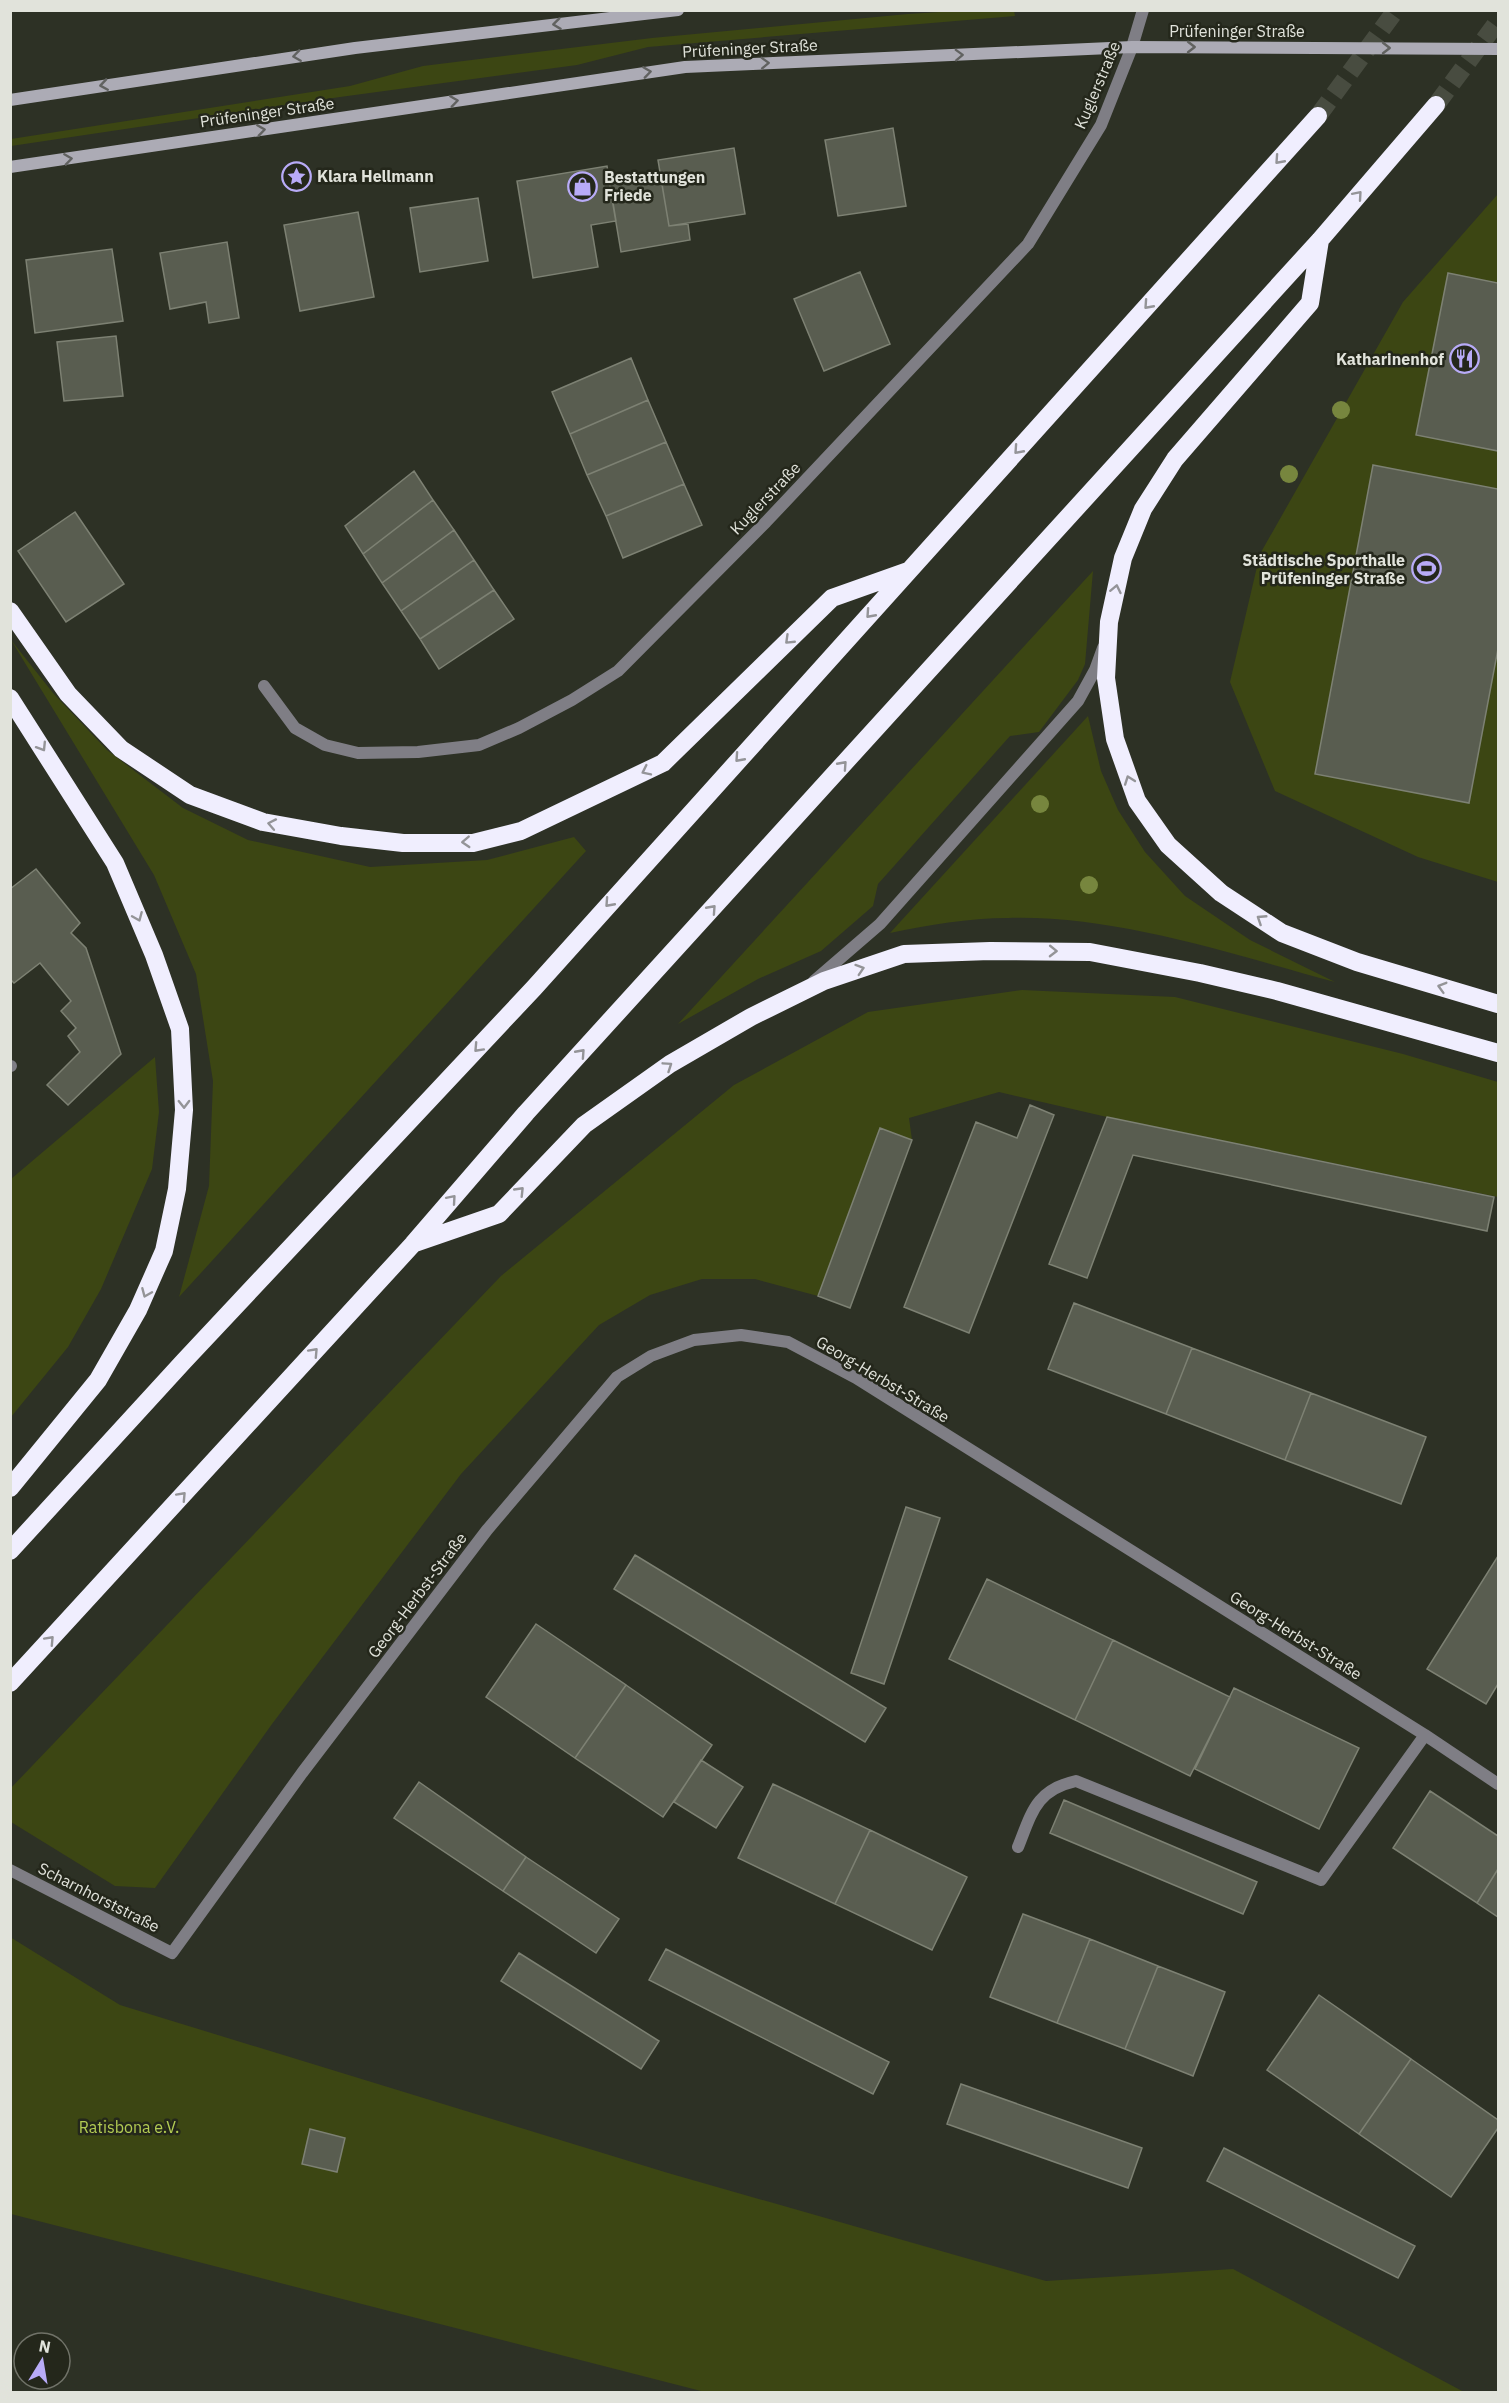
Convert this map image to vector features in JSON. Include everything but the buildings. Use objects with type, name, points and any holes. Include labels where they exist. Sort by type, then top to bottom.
[{"type":"highway","points":[[10,1683],[413,1244],[526,1113],[1320,240],[1436,105]]},
{"type":"highway","points":[[10,1551],[176,1370],[534,988],[1318,116]]},
{"type":"highway","points":[[1320,240],[1310,303],[1175,459],[1143,509],[1123,558],[1108,633],[1106,678],[1114,739],[1137,801],[1168,845],[1221,893],[1282,933],[1357,962],[1498,1004]]},
{"type":"highway","points":[[10,612],[68,694],[121,748],[190,795],[263,822],[341,836],[403,843],[473,843],[521,831],[663,763],[832,598],[909,570]]},
{"type":"highway","points":[[10,698],[115,863],[154,956],[180,1029],[184,1110],[177,1189],[164,1251],[138,1310],[98,1380],[10,1488]]},
{"type":"highway","points":[[413,1244],[499,1214],[584,1125],[670,1064],[751,1017],[824,981],[904,954],[990,951],[1090,952],[1277,991],[1498,1053]]},
{"type":"street","points":[[10,100],[355,48],[678,10]]},
{"type":"street","name":"Kuglerstraße","points":[[264,686],[295,729],[325,746],[358,753],[418,752],[479,745],[519,728],[572,700],[618,671],[766,522],[1028,244],[1101,125],[1132,47],[1143,10]]},
{"type":"street","name":"Prüfeninger Straße","points":[[10,167],[685,67],[1132,47],[1498,49]]},
{"type":"street","points":[[799,993],[880,924],[1078,701],[1095,670],[1108,633]]},
{"type":"street","name":"Georg-Herbst-Straße","points":[[172,1953],[302,1773],[487,1530],[617,1377],[651,1356],[694,1340],[741,1335],[788,1342],[856,1378],[1425,1735],[1498,1784]]},
{"type":"street","points":[[1018,1847],[1033,1808],[1044,1794],[1059,1785],[1076,1781],[1321,1880],[1425,1735]]},
{"type":"street","name":"Scharnhorststraße","points":[[10,1870],[172,1953]]},
{"type":"green space","points":[[972,10],[1014,11],[1015,16],[648,47],[577,65],[340,97],[11,146],[11,139],[350,86],[423,66],[652,38]]},
{"type":"green space","points":[[1498,194],[1498,882],[1418,857],[1275,791],[1230,682],[1260,554],[1403,302]]},
{"type":"green space","points":[[1093,571],[1085,664],[1078,680],[1039,732],[1010,736],[878,884],[873,906],[821,951],[758,979],[678,1024]]},
{"type":"green space","points":[[11,640],[53,693],[107,750],[183,808],[248,840],[370,867],[487,860],[574,837],[586,851],[179,1297],[209,1186],[213,1081],[196,974],[154,875]]},
{"type":"green space","points":[[1088,716],[1101,771],[1118,810],[1145,852],[1185,896],[1250,940],[1335,982],[1173,938],[1090,923],[1049,919],[993,918],[949,922],[890,933]]},
{"type":"green space","points":[[1022,990],[1175,997],[1403,1054],[1498,1082],[1498,1197],[1107,1117],[999,1092],[909,1118],[912,1140],[880,1128],[818,1296],[755,1279],[702,1279],[650,1295],[599,1325],[461,1474],[272,1724],[155,1888],[115,1886],[11,1822],[10,1789],[501,1276],[734,1085],[868,1012]]},
{"type":"green space","points":[[155,1057],[159,1112],[152,1169],[101,1289],[68,1347],[11,1417],[11,1179]]},
{"type":"green space","name":"Ratisbona e.V.","points":[[10,1937],[120,2005],[668,2173],[1046,2281],[1233,2269],[1464,2392],[705,2392],[11,2214]]},
{"type":"tunnel","points":[[1318,116],[1396,10]]},
{"type":"tunnel","points":[[1436,105],[1498,21]]},
{"type":"place","name":"Klara Hellmann","points":[[296,176]]},
{"type":"place","name":"Bestattungen Friede","points":[[583,186]]},
{"type":"place","name":"Katharinenhof","points":[[1465,359]]},
{"type":"place","name":"Städtische Sporthalle Prüfeninger Straße","points":[[1426,569]]}]
